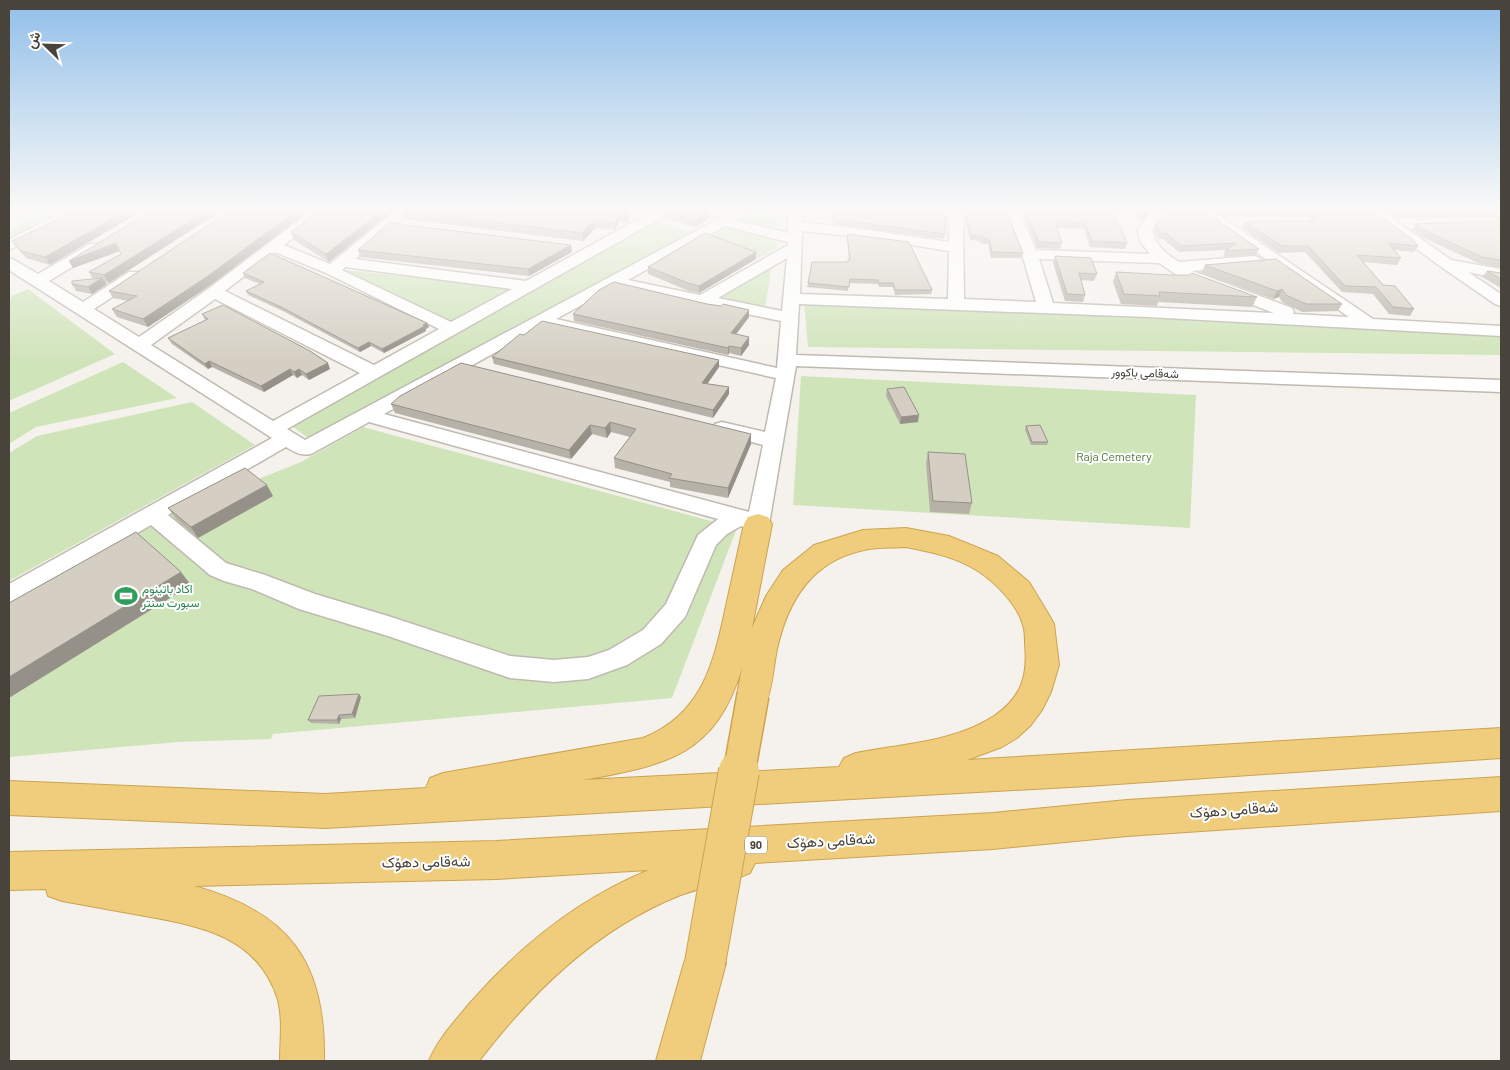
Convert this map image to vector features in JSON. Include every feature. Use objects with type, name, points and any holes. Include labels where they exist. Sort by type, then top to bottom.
[{"type":"highway","points":[[325,811],[632,756],[665,745],[691,726],[711,705],[723,680],[732,652],[748,520]]},
{"type":"highway","points":[[678,1061],[705,963],[753,695],[767,630],[777,603],[792,579],[804,566],[832,548],[869,538],[903,536],[938,543],[963,551],[992,566],[1008,579],[1029,606],[1042,640],[1044,656],[1042,674],[1037,689],[1015,719],[990,736],[960,747],[769,787]]},
{"type":"highway","points":[[9,798],[325,811],[1088,770],[1501,743]]},
{"type":"highway","points":[[9,790],[51,800]]},
{"type":"highway","name":"شەقامی دهۆک","points":[[9,872],[496,860],[993,831],[1137,817],[1501,794]]},
{"type":"highway","points":[[450,1061],[518,982],[557,947],[596,919],[637,895],[671,880],[730,861],[807,847],[993,831]]},
{"type":"highway","points":[[9,872],[192,903],[223,914],[247,926],[271,946],[288,970],[300,1002],[302,1061]]},
{"type":"street","points":[[38,281],[72,261]]},
{"type":"street","points":[[140,345],[254,261]]},
{"type":"street","points":[[321,261],[337,266],[527,286]]},
{"type":"street","points":[[337,266],[343,261]]},
{"type":"street","points":[[9,595],[152,514],[373,372],[571,261]]},
{"type":"street","points":[[9,263],[304,449],[653,261]]},
{"type":"street","points":[[703,300],[755,261]]},
{"type":"street","points":[[748,520],[774,442],[787,367],[794,261]]},
{"type":"street","points":[[954,261],[956,303]]},
{"type":"street","points":[[1032,261],[1046,307]]},
{"type":"street","points":[[1137,261],[1169,263],[1243,261]]},
{"type":"street","points":[[1278,261],[1368,323]]},
{"type":"street","points":[[1442,261],[1501,274]]},
{"type":"street","points":[[1442,261],[1501,301]]},
{"type":"street","points":[[1169,263],[1186,274],[1303,319]]},
{"type":"street","points":[[84,309],[150,266]]},
{"type":"street","points":[[337,266],[450,328]]},
{"type":"street","points":[[614,282],[790,318]]},
{"type":"street","points":[[214,292],[373,372]]},
{"type":"street","points":[[792,299],[1046,307],[1303,319],[1501,331]]},
{"type":"street","name":"شەقامی باکوور","points":[[542,321],[787,367],[1501,386]]},
{"type":"street","points":[[462,364],[490,371]]},
{"type":"street","points":[[366,415],[748,520]]},
{"type":"street","points":[[708,425],[774,442]]},
{"type":"street","points":[[152,514],[218,569],[232,575],[257,581],[308,602],[391,627],[510,667],[554,671],[588,668],[618,658],[652,637],[676,610],[706,541],[719,528],[748,520]]},
{"type":"green space","points":[[582,261],[641,261],[308,438],[292,426]]},
{"type":"green space","points":[[772,264],[765,309],[715,298]]},
{"type":"green space","points":[[345,270],[515,288],[453,322]]},
{"type":"green space","points":[[28,289],[115,354],[9,401],[9,301],[12,296]]},
{"type":"green space","points":[[804,303],[1501,334],[1501,355],[808,347]]},
{"type":"green space","points":[[123,362],[177,398],[36,427],[9,444],[9,413]]},
{"type":"green space","name":"Raja Cemetery","points":[[801,376],[1196,395],[1190,528],[793,505]]},
{"type":"green space","points":[[192,402],[255,445],[9,581],[9,453],[37,436]]},
{"type":"green space","points":[[363,427],[737,528],[672,698],[273,734],[271,739],[178,742],[9,757],[9,601],[138,527],[301,462]]},
{"type":"building","points":[[109,261],[126,261],[104,275],[89,272]]},
{"type":"building","points":[[154,261],[228,261],[143,319],[112,309],[137,296],[109,291]]},
{"type":"building","points":[[259,261],[288,261],[427,323],[423,325],[425,326],[382,349],[369,342],[358,348],[281,307],[246,291],[264,282],[243,273]]},
{"type":"building","points":[[456,261],[542,261],[528,269]]},
{"type":"building","points":[[658,261],[741,261],[699,286],[648,267]]},
{"type":"building","points":[[918,261],[932,290],[895,290],[893,283],[879,283],[878,280],[850,279],[849,287],[808,283],[812,262]]},
{"type":"building","points":[[1057,261],[1092,261],[1097,274],[1079,273],[1085,295],[1067,294]]},
{"type":"building","points":[[1279,261],[1342,304],[1306,304],[1286,295],[1282,289],[1277,291],[1205,265]]},
{"type":"building","points":[[1322,261],[1362,261],[1383,285],[1395,286],[1414,309],[1393,307],[1376,287],[1345,286]]},
{"type":"building","points":[[1487,271],[1501,273],[1501,279]]},
{"type":"building","points":[[1116,272],[1171,275],[1189,275],[1192,273],[1257,297],[1159,292],[1160,296],[1124,294]]},
{"type":"building","points":[[102,278],[88,287],[72,284],[72,281]]},
{"type":"building","points":[[614,282],[707,304],[721,306],[723,304],[749,310],[731,333],[749,337],[741,348],[729,346],[728,348],[573,314],[599,290]]},
{"type":"building","points":[[223,305],[310,351],[328,363],[306,374],[299,369],[294,372],[290,369],[261,386],[209,361],[205,364],[168,338],[208,319],[202,314]]},
{"type":"building","points":[[542,321],[719,360],[702,383],[729,387],[713,410],[492,357],[520,334],[524,335]]},
{"type":"building","points":[[461,363],[751,434],[728,488],[669,478],[672,474],[614,458],[636,429],[610,422],[605,428],[590,425],[569,450],[391,404],[400,396]]},
{"type":"building","points":[[904,387],[919,415],[901,417],[887,389]]},
{"type":"building","points":[[1040,425],[1048,442],[1032,442],[1026,426]]},
{"type":"building","points":[[928,452],[965,454],[972,503],[933,501]]},
{"type":"building","points":[[245,468],[267,485],[191,527],[168,508]]},
{"type":"building","points":[[136,532],[181,572],[9,677],[9,603]]},
{"type":"building","points":[[359,694],[352,714],[339,715],[337,720],[308,720],[319,696]]},
{"type":"place","name":"اكاد باتينوم سبورت سنتر","points":[[126,596]]}]
